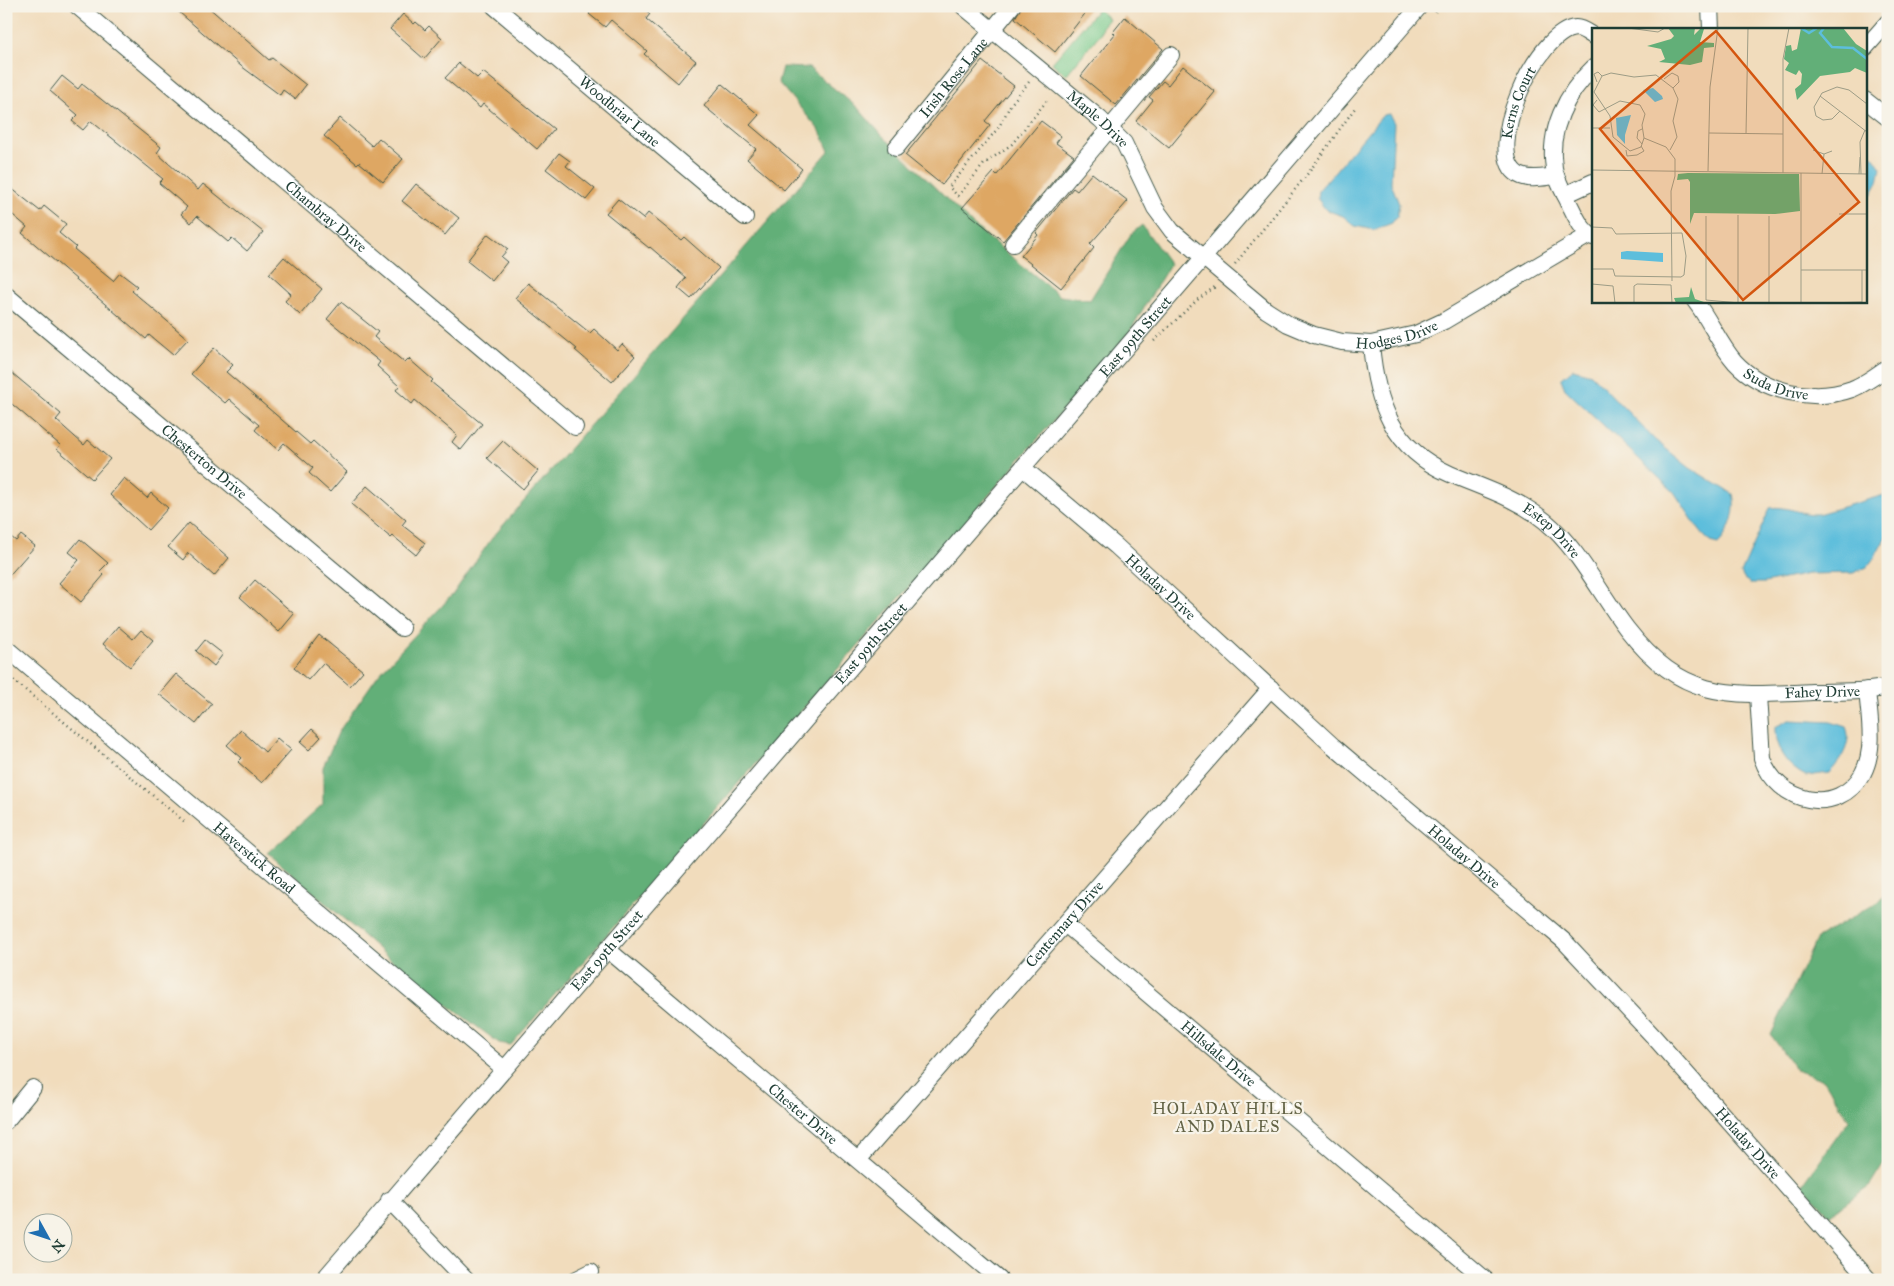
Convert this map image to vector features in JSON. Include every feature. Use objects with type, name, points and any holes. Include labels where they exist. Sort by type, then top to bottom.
[{"type":"street","name":"Chambray Drive","points":[[77,6],[575,427]]},
{"type":"street","name":"Woodbriar Lane","points":[[494,6],[745,217]]},
{"type":"street","name":"Maple Drive","points":[[963,6],[1124,143],[1155,208],[1172,231],[1203,258]]},
{"type":"street","name":"Irish Rose Lane","points":[[896,148],[1012,6]]},
{"type":"street","points":[[1710,6],[1711,28]]},
{"type":"street","name":"East 99th Street","points":[[323,1280],[503,1068],[1203,258],[1426,11]]},
{"type":"street","points":[[1866,47],[1888,22]]},
{"type":"street","name":"Kerns Court","points":[[1556,176],[1533,178],[1523,176],[1513,170],[1507,155],[1512,113],[1533,66],[1554,40],[1569,30],[1576,28],[1592,36]]},
{"type":"street","points":[[1013,244],[1171,55]]},
{"type":"street","points":[[1591,236],[1576,218],[1556,176],[1554,151],[1558,122],[1575,87],[1592,69]]},
{"type":"street","points":[[1866,101],[1888,118]]},
{"type":"street","points":[[1565,195],[1592,182]]},
{"type":"street","name":"Hodges Drive","points":[[1203,258],[1266,310],[1288,324],[1328,339],[1370,344],[1401,338],[1429,329],[1591,236]]},
{"type":"street","name":"Chesterton Drive","points":[[6,295],[402,628]]},
{"type":"street","name":"Suda Drive","points":[[1697,302],[1733,360],[1749,374],[1778,388],[1810,395],[1832,394],[1853,388],[1888,367]]},
{"type":"street","name":"Estep Drive","points":[[1370,344],[1376,388],[1381,405],[1399,435],[1418,454],[1448,473],[1514,500],[1547,522],[1568,546],[1641,646],[1665,669],[1704,688],[1723,693],[1758,695]]},
{"type":"street","name":"Holaday Drive","points":[[1023,468],[1116,546],[1333,746],[1564,941],[1654,1037],[1869,1280]]},
{"type":"street","name":"Haverstick Road","points":[[6,648],[503,1068]]},
{"type":"street","name":"Fahey Drive","points":[[1758,695],[1867,690],[1888,687]]},
{"type":"street","name":"Centennary Drive","points":[[859,1159],[1271,688]]},
{"type":"street","points":[[1758,695],[1762,758],[1765,766],[1782,788],[1799,797],[1812,800],[1825,799],[1846,791],[1855,784],[1863,772],[1870,751],[1867,690]]},
{"type":"street","name":"Hillsdale Drive","points":[[1065,924],[1486,1280]]},
{"type":"street","name":"Chester Drive","points":[[607,949],[859,1159],[1000,1280]]},
{"type":"street","points":[[6,1120],[33,1088]]},
{"type":"street","points":[[390,1200],[466,1280]]},
{"type":"street","points":[[575,1280],[591,1272]]},
{"type":"path","points":[[1426,11],[1440,6]]},
{"type":"path","points":[[1029,82],[1011,104],[999,127],[948,187],[958,196],[984,164],[1012,144],[1049,98]]},
{"type":"path","points":[[1237,261],[1309,172],[1357,106]]},
{"type":"path","points":[[1149,346],[1197,300],[1214,288]]},
{"type":"green space","points":[[1098,9],[1109,19],[1102,27],[1100,34],[1066,75],[1052,63]]},
{"type":"green space","points":[[782,67],[809,68],[858,108],[880,133],[973,225],[1060,296],[1090,300],[1131,234],[1142,225],[1170,264],[1130,331],[1102,365],[511,1045],[499,1043],[414,980],[268,853],[323,804],[323,767],[339,731],[378,675],[453,594],[492,538],[829,151],[820,131],[778,82]]},
{"type":"green space","points":[[1888,892],[1888,1156],[1870,1185],[1829,1215],[1802,1185],[1849,1120],[1824,1080],[1796,1070],[1771,1035],[1817,938],[1880,901]]},
{"type":"water","points":[[1389,114],[1394,123],[1391,183],[1399,204],[1397,216],[1392,223],[1374,230],[1355,226],[1343,216],[1326,210],[1317,198],[1318,191],[1383,115]]},
{"type":"water","points":[[1866,153],[1873,156],[1881,168],[1878,182],[1866,204]]},
{"type":"water","points":[[1573,369],[1591,374],[1655,440],[1690,468],[1733,494],[1734,507],[1731,521],[1726,534],[1718,544],[1710,542],[1700,531],[1674,492],[1565,389],[1561,379]]},
{"type":"water","points":[[1888,494],[1888,533],[1875,557],[1867,567],[1853,573],[1808,574],[1764,583],[1750,583],[1744,579],[1741,573],[1770,508],[1776,507],[1818,514]]},
{"type":"water","points":[[1789,720],[1831,722],[1846,727],[1848,733],[1847,746],[1841,758],[1829,773],[1806,776],[1793,768],[1783,756],[1775,735],[1775,727]]},
{"type":"building","points":[[172,6],[207,6],[269,60],[272,58],[306,85],[295,99],[283,90],[280,95],[241,66]]},
{"type":"building","points":[[595,6],[641,6],[650,14],[646,19],[696,61],[678,83],[644,54],[647,51],[611,20],[605,27],[589,14]]},
{"type":"building","points":[[1022,6],[1091,6],[1055,52],[1015,18]]},
{"type":"building","points":[[403,14],[414,24],[416,22],[425,30],[429,26],[442,38],[424,59],[390,29]]},
{"type":"building","points":[[1125,17],[1163,49],[1116,105],[1081,76],[1115,34],[1113,32]]},
{"type":"building","points":[[982,61],[1014,86],[985,121],[990,125],[942,185],[905,155]]},
{"type":"building","points":[[459,63],[477,78],[483,72],[554,129],[537,149],[483,104],[480,108],[445,78]]},
{"type":"building","points":[[1183,66],[1215,92],[1169,148],[1136,121],[1153,100],[1149,97],[1163,81],[1168,85]]},
{"type":"building","points":[[62,76],[78,89],[82,84],[161,147],[157,153],[198,190],[203,184],[263,232],[247,251],[232,238],[228,242],[197,216],[191,223],[181,214],[187,207],[159,183],[163,179],[91,121],[83,130],[72,121],[78,115],[50,91]]},
{"type":"building","points":[[722,84],[759,115],[750,125],[802,169],[784,190],[747,159],[756,149],[704,106]]},
{"type":"building","points":[[340,118],[372,146],[379,138],[403,159],[383,182],[359,162],[357,164],[324,136]]},
{"type":"building","points":[[1041,121],[1061,136],[1056,143],[1074,156],[1003,241],[962,208],[994,172],[997,175]]},
{"type":"building","points":[[559,153],[570,161],[566,166],[595,189],[586,200],[546,169]]},
{"type":"building","points":[[1092,173],[1128,201],[1090,244],[1094,248],[1061,288],[1021,256],[1038,235],[1036,233],[1073,188],[1077,191]]},
{"type":"building","points":[[6,184],[40,211],[44,206],[66,224],[59,233],[76,247],[74,249],[113,281],[120,273],[137,286],[132,291],[188,339],[173,355],[149,335],[146,339],[22,233],[27,227],[6,209]]},
{"type":"building","points":[[416,184],[459,218],[445,235],[402,201]]},
{"type":"building","points":[[618,199],[643,219],[648,213],[681,240],[684,237],[719,268],[691,299],[678,288],[686,278],[606,213]]},
{"type":"building","points":[[488,234],[508,249],[501,257],[507,262],[492,281],[467,261]]},
{"type":"building","points":[[284,257],[322,289],[300,315],[285,301],[291,294],[269,274]]},
{"type":"building","points":[[528,283],[590,333],[594,329],[617,350],[622,344],[635,356],[612,382],[575,350],[577,349],[515,298]]},
{"type":"building","points":[[341,302],[378,332],[374,337],[405,363],[409,359],[433,380],[431,382],[482,424],[461,450],[452,442],[457,435],[415,400],[412,404],[396,390],[399,386],[377,366],[380,362],[327,319]]},
{"type":"building","points":[[214,348],[233,365],[226,372],[310,444],[313,441],[347,472],[330,492],[309,473],[313,468],[284,443],[278,450],[255,430],[259,425],[229,399],[225,403],[191,374]]},
{"type":"building","points":[[6,368],[61,414],[56,420],[84,445],[88,440],[110,459],[92,479],[57,449],[60,445],[6,399]]},
{"type":"building","points":[[503,441],[538,471],[523,489],[487,458]]},
{"type":"building","points":[[124,478],[147,498],[151,493],[168,508],[148,530],[110,495]]},
{"type":"building","points":[[367,486],[406,520],[402,525],[425,543],[416,555],[393,536],[391,538],[351,504]]},
{"type":"building","points":[[189,523],[229,558],[214,576],[188,553],[183,560],[168,547]]},
{"type":"building","points":[[6,533],[16,541],[21,535],[35,546],[6,579]]},
{"type":"building","points":[[80,539],[108,563],[100,571],[104,575],[81,602],[59,583],[79,560],[69,552]]},
{"type":"building","points":[[255,580],[294,614],[279,632],[240,597]]},
{"type":"building","points":[[118,626],[133,639],[141,630],[153,640],[130,667],[103,644]]},
{"type":"building","points":[[319,635],[363,671],[350,686],[323,663],[308,680],[294,668]]},
{"type":"building","points":[[205,640],[223,654],[214,666],[196,651]]},
{"type":"building","points":[[176,674],[212,704],[196,724],[159,694]]},
{"type":"building","points":[[312,729],[321,737],[309,750],[300,742]]},
{"type":"building","points":[[241,730],[265,752],[277,738],[291,750],[262,783],[238,762],[242,758],[227,745]]},
{"type":"district","name":"HOLADAY HILLS AND DALES","points":[[1228,1117]]}]
